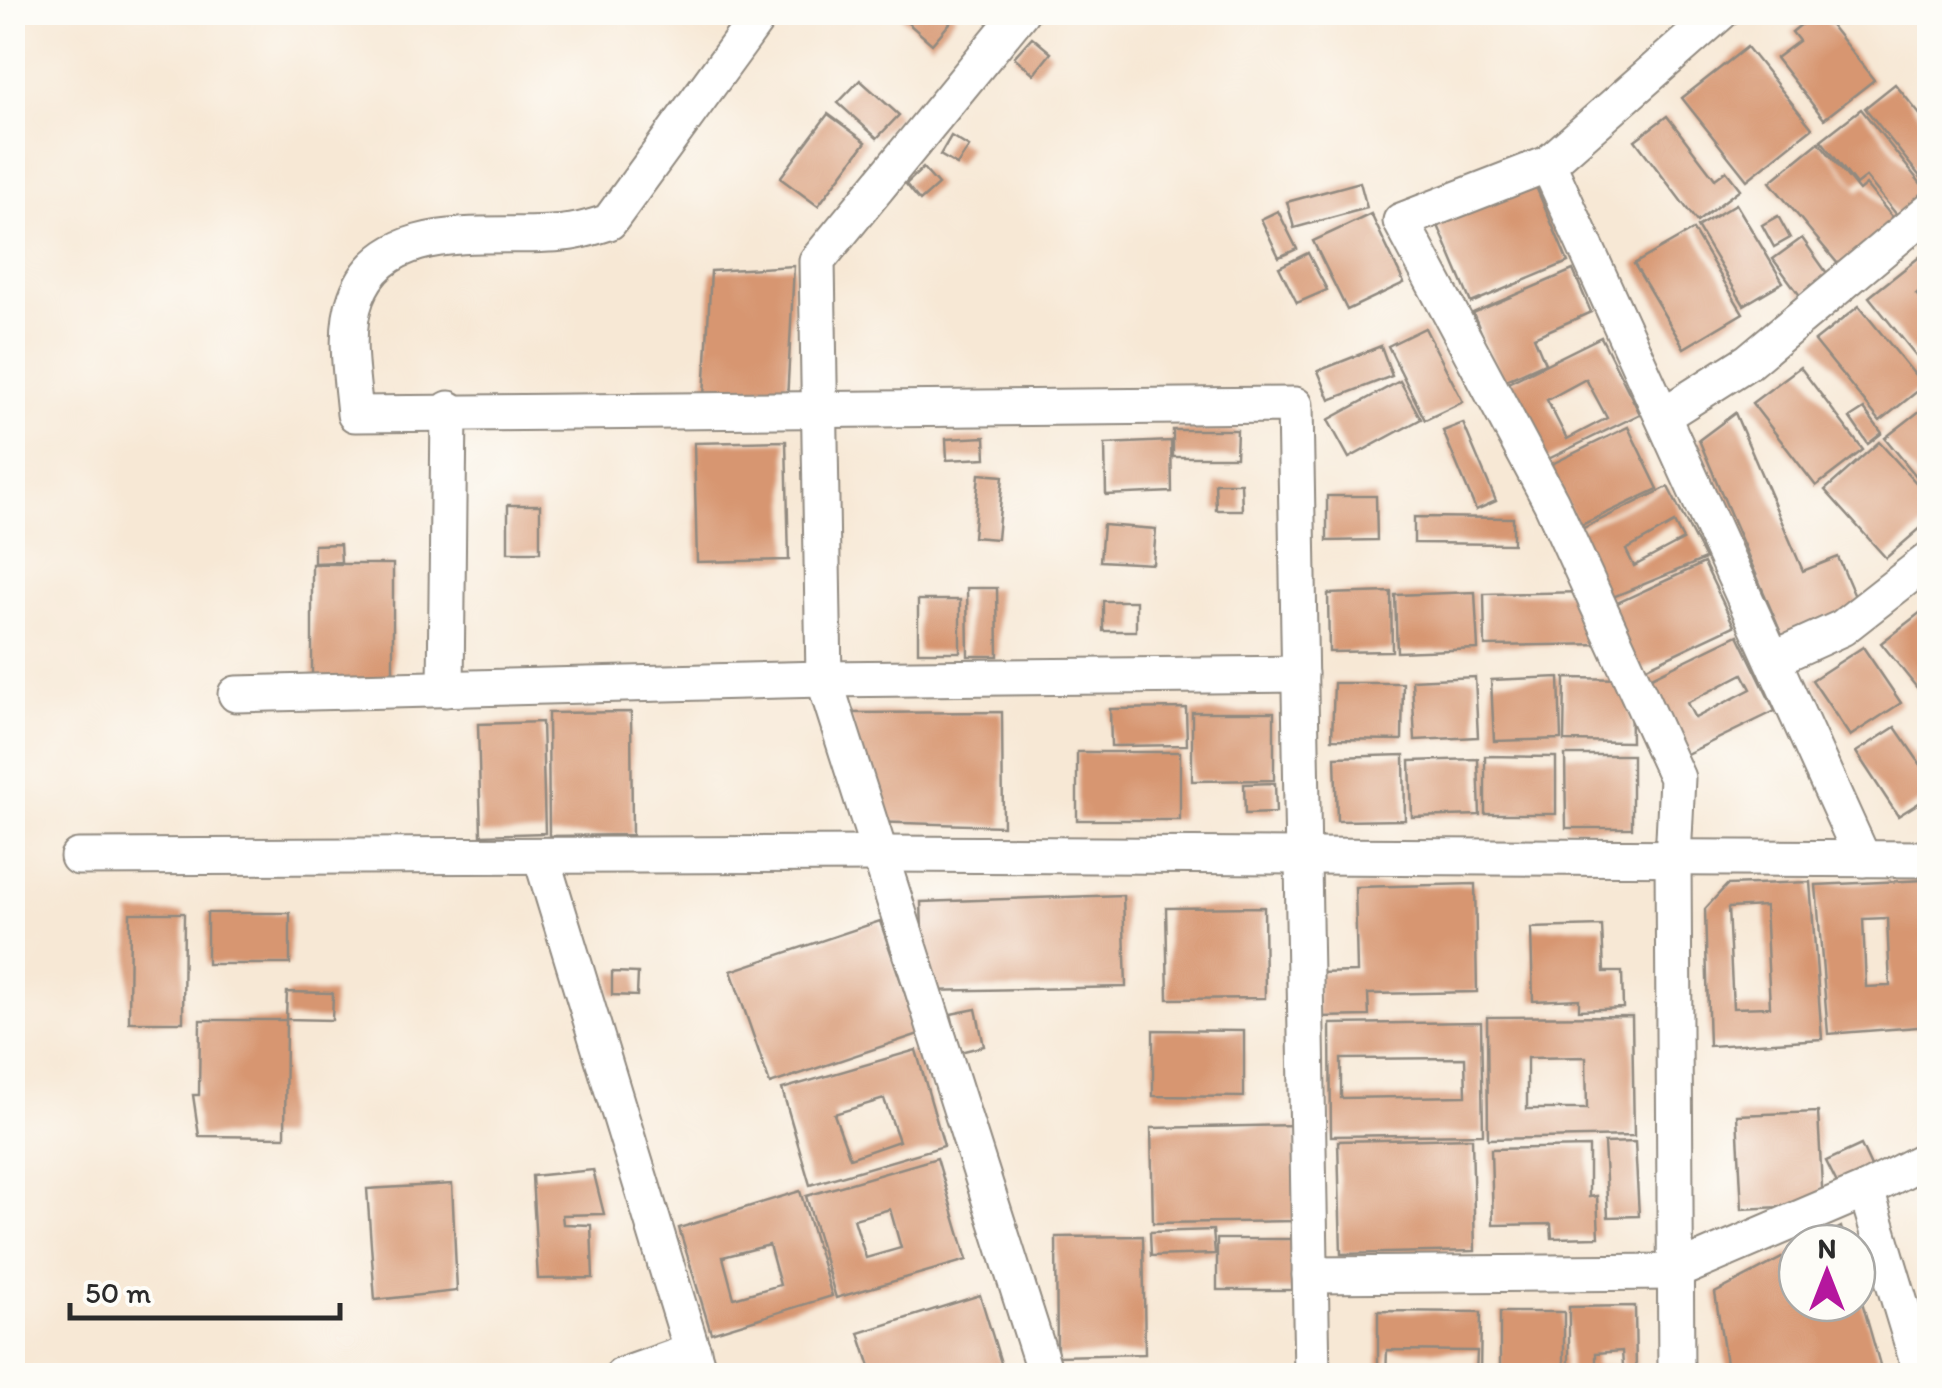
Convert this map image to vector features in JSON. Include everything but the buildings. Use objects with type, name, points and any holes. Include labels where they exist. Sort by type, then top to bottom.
[{"type":"street","points":[[762,12],[610,222],[570,232],[496,232],[434,239],[373,266],[355,300],[350,355],[355,414],[449,410],[1295,405],[1312,1376]]},
{"type":"street","points":[[1021,12],[817,261],[824,679],[1046,1376]]},
{"type":"street","points":[[1676,1376],[1673,858],[1678,778],[1552,502],[1401,220],[1548,164],[1721,12]]},
{"type":"street","points":[[1548,164],[1864,859]]},
{"type":"street","points":[[1664,416],[1749,361],[1930,210]]},
{"type":"street","points":[[446,689],[449,410]]},
{"type":"street","points":[[1773,659],[1842,628],[1930,559]]},
{"type":"street","points":[[236,694],[824,679],[1300,674]]},
{"type":"street","points":[[78,857],[880,854],[1930,859]]},
{"type":"street","points":[[541,856],[697,1364],[622,1376]]},
{"type":"street","points":[[1310,1275],[1674,1272],[1866,1190],[1930,1157]]},
{"type":"street","points":[[1866,1190],[1922,1376]]}]
